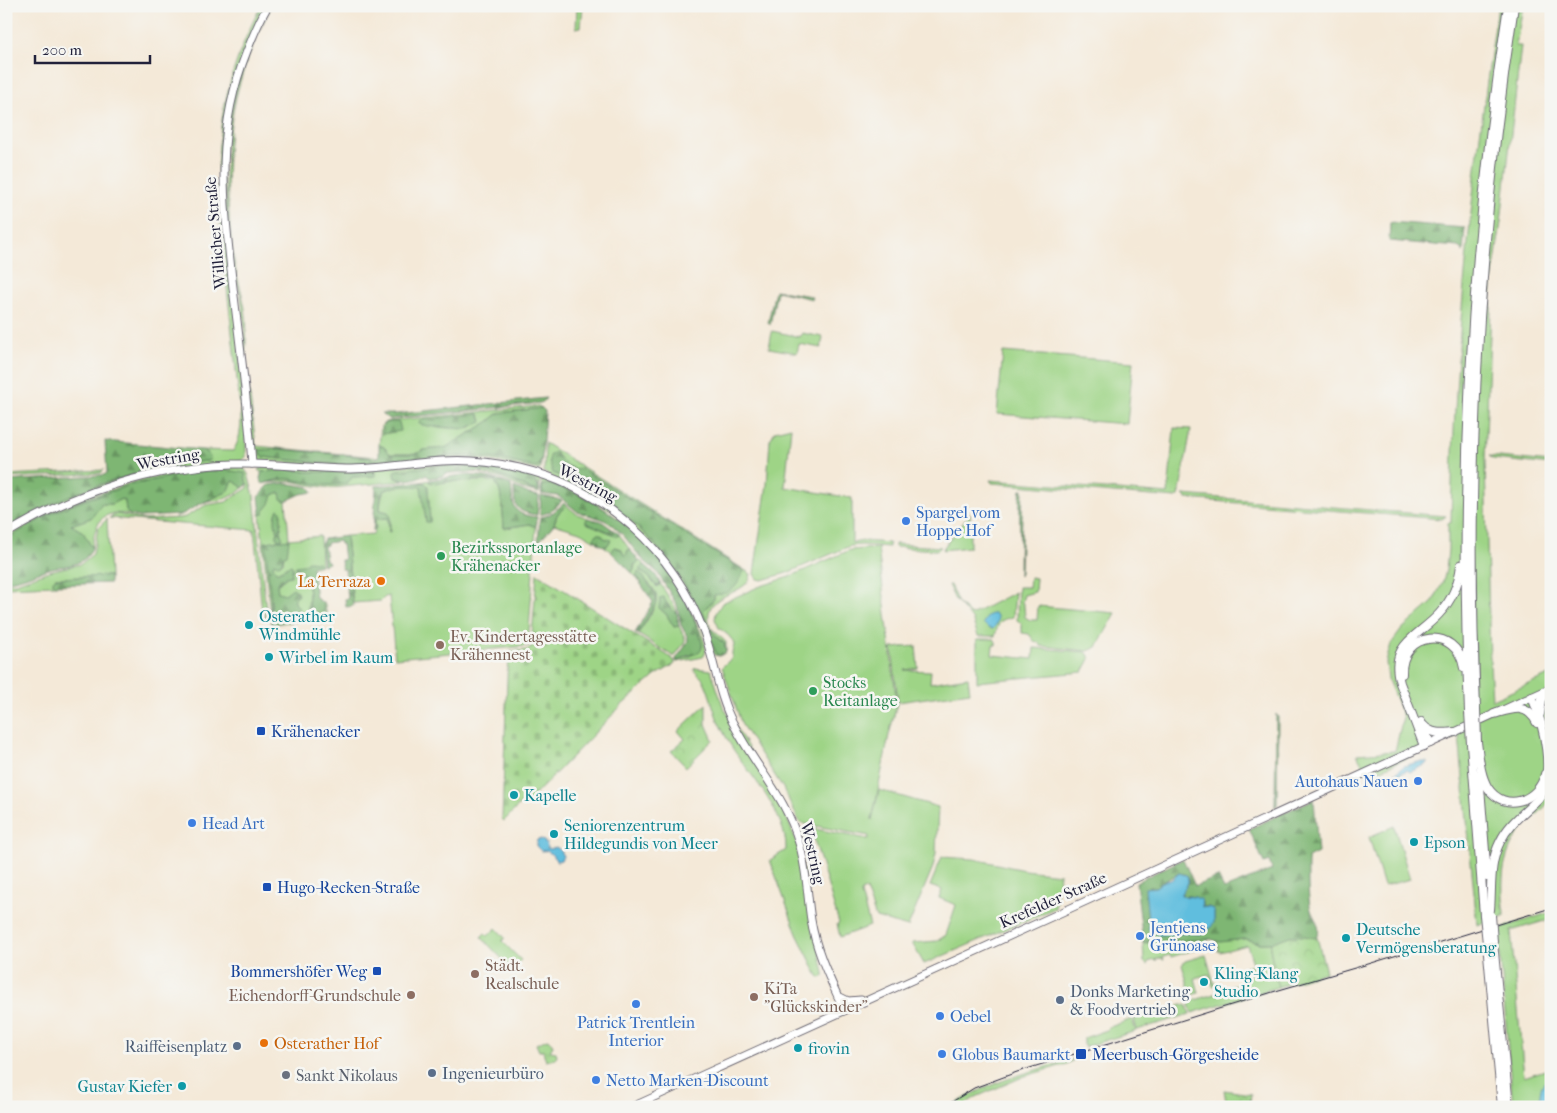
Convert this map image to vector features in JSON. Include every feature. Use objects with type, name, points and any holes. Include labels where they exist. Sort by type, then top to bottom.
[{"type":"highway","points":[[1502,1107],[1489,913],[1466,637],[1465,533],[1469,391],[1476,277],[1489,143],[1508,6]]},
{"type":"highway","points":[[1472,711],[1472,530],[1476,370],[1490,192],[1514,6]]},
{"type":"highway","points":[[1427,745],[1400,683],[1397,672],[1398,661],[1401,650],[1407,641],[1436,617],[1452,597],[1460,575],[1465,533]]},
{"type":"highway","points":[[1427,745],[1421,722],[1405,684],[1402,669],[1404,659],[1415,644],[1426,639],[1436,638],[1446,641],[1460,654],[1472,711]]},
{"type":"highway","points":[[1474,743],[1486,784],[1496,796],[1514,801],[1530,797],[1538,790],[1544,775],[1544,757],[1539,722],[1541,703],[1544,696],[1551,689]]},
{"type":"highway","points":[[1489,913],[1492,870],[1500,842],[1513,822],[1539,798],[1548,781],[1549,764],[1531,697]]},
{"type":"highway","points":[[1494,714],[1521,709],[1531,714],[1539,722]]},
{"type":"highway","points":[[1421,722],[1427,729],[1433,732],[1455,732]]},
{"type":"highway","points":[[1490,943],[1508,1107]]},
{"type":"main road","name":"Willicher Straße","points":[[252,464],[224,201],[223,160],[227,122],[236,82],[251,41],[268,6]]},
{"type":"main road","name":"Westring","points":[[6,534],[74,499],[136,478],[195,467],[252,464],[354,469],[467,460],[496,463],[536,472],[568,484],[601,503],[638,532],[668,566],[690,601],[704,633],[731,720],[782,800],[792,823],[805,867],[811,922],[818,949],[844,1010]]},
{"type":"main road","name":"Krefelder Straße","points":[[632,1107],[1551,689]]},
{"type":"main road","points":[[838,996],[851,1001],[868,999]]},
{"type":"green space","points":[[261,6],[266,6],[246,48],[221,161],[246,425],[246,457],[241,461],[133,477],[6,531],[6,529],[33,513],[60,499],[140,473],[168,468],[173,464],[208,461],[208,454],[203,450],[233,451],[237,443],[240,434],[241,416],[219,214],[218,159],[224,107],[230,82],[238,56]]},
{"type":"green space","points":[[272,6],[245,67],[236,97],[228,156],[229,219],[234,261],[246,316],[246,359],[256,446],[376,457],[378,463],[464,456],[498,459],[533,467],[539,466],[542,457],[540,470],[493,461],[460,458],[345,467],[259,460],[252,438],[243,356],[245,330],[241,296],[233,269],[225,173],[227,135],[237,86],[247,55]],"holes":[[[279,449],[367,457],[376,461],[373,464],[344,465],[271,458],[264,457],[258,450]]]},
{"type":"green space","points":[[577,6],[583,6],[581,27],[576,28]]},
{"type":"green space","points":[[1498,6],[1523,6],[1516,46],[1521,46],[1501,222],[1492,282],[1485,461],[1492,700],[1551,674],[1551,696],[1549,697],[1546,709],[1547,722],[1551,734],[1551,798],[1511,845],[1504,867],[1504,916],[1477,925],[1459,736],[1368,775],[1357,754],[1395,751],[1403,717],[1388,680],[1386,662],[1391,644],[1402,629],[1432,603],[1443,582],[1446,570],[1448,523],[1451,523],[1460,328],[1472,199]]},
{"type":"green space","points":[[1390,222],[1465,228],[1463,252],[1458,247],[1389,241]]},
{"type":"green space","points":[[775,290],[811,296],[812,299],[777,291],[770,325],[768,323]]},
{"type":"green space","points":[[772,331],[800,337],[802,333],[823,337],[821,348],[799,344],[797,353],[769,348]]},
{"type":"green space","points":[[1003,352],[1133,362],[1127,424],[997,414]]},
{"type":"green space","points":[[546,398],[540,403],[390,419],[382,415],[382,414]]},
{"type":"green space","points":[[538,406],[542,408],[499,413],[488,422],[445,448],[423,450],[416,454],[390,454],[384,447],[379,445],[381,426],[389,421]],"holes":[[[479,414],[482,420],[468,429],[433,427],[440,418]]]},
{"type":"green space","points":[[542,408],[545,411],[542,457],[539,466],[533,467],[498,459],[464,456],[383,463],[376,461],[373,464],[344,465],[264,457],[258,450],[279,449],[367,457],[376,460],[376,457],[379,457],[379,445],[384,447],[390,454],[416,454],[423,450],[445,448],[488,422],[499,413]]},
{"type":"green space","points":[[479,414],[482,422],[465,429],[419,424],[420,420]]},
{"type":"green space","points":[[399,422],[401,431],[382,434],[384,424]]},
{"type":"green space","points":[[791,427],[785,487],[852,498],[852,543],[863,541],[889,543],[889,547],[850,546],[787,573],[762,580],[757,579],[754,574],[767,484],[770,440],[775,431]]},
{"type":"green space","points":[[1174,428],[1191,429],[1179,496],[1176,498],[992,483],[990,480],[1168,494]]},
{"type":"green space","points":[[105,441],[203,450],[208,453],[210,459],[208,461],[173,464],[165,468],[105,483],[66,497],[6,529],[6,481],[104,475],[107,473]]},
{"type":"green space","points":[[545,443],[751,574],[747,583],[740,589],[714,603],[710,609],[710,627],[703,611],[714,599],[714,595],[744,571],[582,469],[567,465],[555,453],[553,473],[599,497],[640,529],[657,547],[687,589],[700,612],[717,655],[720,656],[714,655],[684,587],[625,518],[544,472]]},
{"type":"green space","points":[[555,452],[566,465],[582,469],[744,571],[733,589],[726,593],[714,595],[714,599],[703,611],[713,633],[724,643],[726,652],[720,656],[717,655],[702,617],[687,589],[657,547],[640,529],[599,497],[553,473],[549,461],[550,455]]},
{"type":"green space","points":[[1489,456],[1551,462],[1551,465],[1493,459]]},
{"type":"green space","points":[[464,462],[501,466],[540,477],[539,493],[480,473],[485,471],[531,490],[538,491],[539,486],[535,481],[515,472],[465,463],[394,471],[396,478],[404,481],[331,488],[291,481],[265,483],[288,478],[328,485],[346,484],[352,477],[374,476],[375,472],[309,472],[288,469],[262,472],[258,470],[269,467],[339,470]]},
{"type":"green space","points":[[465,463],[496,467],[520,473],[536,484],[539,491],[485,471],[449,473],[430,478],[426,475],[408,480],[396,478],[394,471]]},
{"type":"green space","points":[[241,467],[248,474],[254,496],[267,619],[265,620],[265,611],[262,611],[254,530],[109,518],[117,514],[145,520],[181,518],[206,505],[226,502],[248,488],[248,484],[226,470],[187,473],[130,485],[52,513],[6,539],[6,536],[63,506],[138,480],[191,470]]},
{"type":"green space","points":[[288,469],[309,472],[375,472],[375,476],[352,477],[348,482],[334,485],[287,479],[263,484],[261,482],[262,472]]},
{"type":"green space","points":[[104,470],[101,473],[6,478],[6,475]]},
{"type":"green space","points":[[226,470],[245,473],[247,485],[243,488],[234,481],[227,492],[181,515],[140,517],[130,515],[126,511],[125,501],[121,499],[112,504],[102,504],[91,518],[71,525],[83,532],[92,548],[85,558],[72,565],[52,568],[23,578],[6,581],[6,539],[52,513],[130,485],[187,473]]},
{"type":"green space","points":[[462,475],[487,477],[511,485],[516,508],[523,514],[537,517],[536,526],[530,524],[504,528],[500,492],[495,480],[451,481],[435,484],[429,482],[430,480]]},
{"type":"green space","points":[[546,478],[596,503],[612,514],[569,490],[558,486],[543,485],[541,491],[542,481]]},
{"type":"green space","name":"Bezirkssportanlage Krähenacker","points":[[430,480],[446,482],[495,481],[500,492],[504,528],[531,524],[536,526],[528,646],[395,658],[389,596],[381,601],[353,603],[346,536],[373,534],[376,528],[375,519],[388,518],[389,532],[390,515],[380,511],[382,495],[384,491],[397,487],[421,487],[430,521],[427,487],[425,483],[420,482]]},
{"type":"green space","points":[[234,481],[243,488],[229,497],[204,503],[229,490]]},
{"type":"green space","points":[[420,482],[428,486],[430,522],[426,522],[421,487],[396,487],[384,491],[380,500],[380,510],[388,512],[390,515],[390,532],[388,518],[375,519],[375,531],[373,531],[376,486]]},
{"type":"green space","points":[[285,483],[309,487],[313,492],[301,494],[286,501],[281,499],[280,492],[273,495],[264,514],[261,515],[259,496],[269,485]]},
{"type":"green space","points":[[548,484],[575,493],[601,507],[617,518],[643,541],[665,567],[691,612],[701,640],[702,647],[700,652],[677,661],[676,659],[688,640],[681,625],[677,605],[657,572],[640,557],[624,536],[611,524],[602,519],[578,512],[558,496],[541,494],[543,485]]},
{"type":"green space","points":[[514,487],[529,494],[539,496],[537,515],[520,510],[516,504]]},
{"type":"green space","points":[[1023,489],[1019,576],[1020,497],[1021,490]]},
{"type":"green space","points":[[280,492],[283,500],[286,501],[289,539],[320,536],[321,565],[318,562],[300,566],[296,570],[307,577],[308,609],[323,612],[323,603],[327,618],[281,623],[280,618],[300,615],[294,598],[278,592],[277,585],[288,576],[292,566],[290,565],[276,572],[272,564],[283,562],[284,556],[265,542],[271,602],[271,624],[260,514],[262,515],[273,495]]},
{"type":"green space","points":[[1183,495],[1446,516],[1442,519],[1187,499]]},
{"type":"green space","points":[[541,496],[562,501],[550,512],[540,515]]},
{"type":"green space","points":[[121,499],[125,501],[126,511],[130,515],[112,514],[101,520],[95,531],[92,548],[83,532],[71,525],[91,518],[102,504],[112,504]]},
{"type":"green space","points":[[564,503],[566,505],[557,515],[554,524],[538,543],[540,517],[550,514]]},
{"type":"green space","points":[[566,505],[577,514],[588,518],[586,520],[589,523],[618,536],[619,534],[630,550],[628,550],[626,556],[621,549],[614,547],[611,552],[604,546],[607,546],[608,539],[594,538],[595,541],[580,532],[554,524],[557,515]]},
{"type":"green space","points":[[278,509],[281,511],[281,535],[283,538],[278,540],[276,537],[278,531],[275,520]]},
{"type":"green space","points":[[970,513],[970,547],[943,550],[944,547]]},
{"type":"green space","points":[[612,514],[629,527],[638,536],[618,519]]},
{"type":"green space","points":[[588,518],[601,521],[619,534],[618,536],[586,523]]},
{"type":"green space","points":[[107,519],[110,576],[55,578],[53,583],[55,585],[6,587],[6,583],[16,583],[49,571],[81,564],[93,554],[98,528]]},
{"type":"green space","points":[[597,534],[601,534],[604,538],[611,540],[607,546],[596,542],[594,538]]},
{"type":"green space","points":[[346,536],[353,606],[346,607],[345,599],[348,599],[345,569],[342,569],[341,560],[344,560],[342,544],[339,541],[327,543],[324,546],[326,560],[329,563],[323,565],[321,545],[324,539]]},
{"type":"green space","points":[[289,539],[287,555],[284,556],[281,564],[274,563],[273,565],[278,572],[290,565],[292,566],[291,576],[286,577],[277,585],[278,592],[285,594],[293,588],[297,591],[298,595],[294,600],[300,609],[301,615],[281,618],[281,623],[272,624],[265,542]]},
{"type":"green space","points":[[895,544],[941,547],[938,550],[933,550],[895,547]]},
{"type":"green space","points":[[614,547],[621,549],[624,555],[630,550],[639,560],[634,565],[634,570],[631,572],[611,552]]},
{"type":"green space","name":"Stocks Reitanlage","points":[[878,548],[897,704],[872,820],[879,790],[938,807],[936,853],[933,867],[908,927],[876,918],[866,890],[862,890],[861,894],[870,926],[840,937],[837,924],[839,923],[810,828],[868,839],[869,836],[800,823],[783,788],[742,725],[722,667],[732,658],[733,641],[719,628],[715,619],[722,603],[758,587],[789,577],[850,550]]},
{"type":"green space","points":[[639,560],[645,565],[640,571],[649,577],[657,587],[660,583],[675,607],[677,613],[672,611],[668,604],[659,608],[666,614],[674,627],[679,626],[685,638],[685,642],[674,657],[638,634],[650,615],[656,599],[655,591],[648,582],[638,572],[636,577],[631,572]]},
{"type":"green space","points":[[308,561],[318,562],[321,565],[312,567],[316,598],[323,603],[324,612],[308,612],[309,594],[307,577],[295,568]]},
{"type":"green space","points":[[643,565],[655,574],[660,583],[659,586],[655,585],[649,577],[640,571]]},
{"type":"green space","points":[[666,569],[686,600],[705,642],[706,650],[703,657],[676,662],[676,659],[678,661],[697,652],[701,649],[702,644],[691,612]]},
{"type":"green space","points":[[638,572],[656,594],[656,603],[638,634],[635,633],[653,602],[636,577]]},
{"type":"green space","points":[[537,573],[667,655],[674,660],[675,664],[655,676],[622,705],[527,803],[524,800],[504,821],[502,819],[508,652],[531,648]]},
{"type":"green space","points":[[110,576],[110,583],[55,585],[53,583],[55,578]]},
{"type":"green space","points":[[1030,577],[1036,578],[1035,592],[1024,595],[1022,602],[1025,617],[1030,620],[1037,620],[1038,606],[1116,613],[1097,647],[1088,651],[1041,646],[1029,634],[1022,633],[1022,624],[1017,620],[1018,587],[1029,587]]},
{"type":"green space","points":[[948,585],[950,585],[958,603],[971,615],[1015,592],[1013,617],[1000,622],[995,636],[978,636],[972,619],[955,600]]},
{"type":"green space","points":[[664,597],[669,606],[677,613],[679,626],[674,627],[666,614],[659,608],[660,598]]},
{"type":"green space","points":[[710,627],[726,642],[726,652],[724,643]]},
{"type":"green space","points":[[978,639],[994,639],[996,645],[993,645],[992,655],[1033,659],[1034,648],[1086,652],[1090,659],[1083,672],[977,682]]},
{"type":"green space","points":[[916,646],[918,668],[905,670],[931,671],[930,683],[968,677],[970,692],[898,702],[892,648]]},
{"type":"green space","points":[[695,668],[711,670],[723,706],[778,797],[798,845],[824,973],[824,976],[821,978],[818,976],[797,934],[770,860],[786,850],[781,823],[767,797],[728,740],[705,683],[694,670]]},
{"type":"green space","points":[[706,704],[706,724],[713,740],[686,767],[671,751],[685,739],[678,731]]},
{"type":"green space","points":[[1276,714],[1278,717],[1277,805],[1275,807]]},
{"type":"green space","points":[[1314,799],[1318,853],[1308,858],[1308,891],[1311,910],[1318,924],[1318,935],[1315,938],[1290,936],[1271,943],[1244,939],[1220,942],[1210,939],[1143,943],[1136,882],[1183,859],[1195,886],[1218,877],[1224,889],[1272,870],[1269,861],[1264,863],[1249,829]],"holes":[[[1179,873],[1186,875],[1188,881],[1181,896],[1190,896],[1202,902],[1202,907],[1209,907],[1214,911],[1214,923],[1200,934],[1163,935],[1148,887],[1156,887]]]},
{"type":"green space","points":[[1394,826],[1410,879],[1384,886],[1369,837]]},
{"type":"green space","points":[[942,857],[974,859],[1024,870],[1060,874],[1055,908],[924,964],[912,943],[937,941],[946,935],[956,905],[939,898],[942,890],[930,886]]},
{"type":"green space","points":[[1551,912],[1551,919],[1511,931],[1524,1077],[1551,1068],[1551,1078],[1546,1080],[1540,1097],[1540,1107],[1513,1107],[1498,929]]},
{"type":"green space","points":[[496,928],[505,938],[502,941],[521,960],[512,969],[481,937],[485,933],[488,936]]},
{"type":"green space","points":[[1290,936],[1317,937],[1326,972],[1278,987],[1270,948],[1271,943]]},
{"type":"green space","points":[[1210,939],[1204,947],[1171,957],[1170,955],[1163,957],[1164,960],[1162,958],[1156,959],[1157,962],[1155,960],[1148,962],[1147,965],[1144,962],[1143,943]]},
{"type":"green space","points":[[1244,939],[1260,943],[1271,943],[1270,948],[1278,987],[1192,1013],[1189,1005],[1192,1001],[1246,981],[1244,977],[1251,974],[1245,966],[1250,965],[1255,969],[1247,945],[1218,951],[1216,942]]},
{"type":"green space","points":[[1206,955],[1215,986],[1213,986],[1209,974],[1195,978],[1199,993],[1191,995],[1182,965],[1185,961]]},
{"type":"green space","points":[[1182,1004],[1187,1006],[1190,1014],[1137,1030],[1134,1019]]},
{"type":"green space","points":[[1132,1019],[1136,1031],[1084,1047],[1084,1038]]},
{"type":"green space","points":[[547,1039],[551,1041],[553,1046],[550,1051],[556,1052],[557,1055],[555,1059],[546,1061],[543,1051],[539,1051],[536,1044]]},
{"type":"green space","points":[[1077,1058],[1067,1064],[1025,1076],[976,1097],[961,1107],[951,1107],[996,1083]]},
{"type":"green space","points":[[1224,1090],[1251,1094],[1250,1103],[1227,1107]]},
{"type":"water","points":[[991,614],[996,614],[997,618],[993,629],[988,628],[983,623]]},
{"type":"water","points":[[1418,762],[1427,762],[1427,764],[1410,772],[1407,770],[1395,776],[1394,774],[1404,766]]},
{"type":"water","points":[[542,839],[546,843],[547,848],[556,847],[559,849],[563,856],[561,860],[557,861],[549,852],[541,851],[536,846],[537,840]]},
{"type":"water","points":[[1179,873],[1186,875],[1188,878],[1181,896],[1195,897],[1201,900],[1202,907],[1211,908],[1214,911],[1214,923],[1208,931],[1200,934],[1159,935],[1149,929],[1145,888],[1156,887],[1162,882],[1171,880]]},
{"type":"water","points":[[1551,1078],[1551,1107],[1540,1107],[1542,1086]]},
{"type":"tram line","points":[[944,1107],[974,1088],[1017,1072],[1551,908]]},
{"type":"place","name":"Spargel vom Hoppe Hof","points":[[906,521]]},
{"type":"place","name":"Bezirkssportanlage Krähenacker","points":[[441,556]]},
{"type":"place","name":"La Terraza","points":[[381,581]]},
{"type":"place","name":"Osterather Windmühle","points":[[249,625]]},
{"type":"place","name":"Ev. Kindertagesstätte Krähennest","points":[[440,645]]},
{"type":"place","name":"Wirbel im Raum","points":[[269,657]]},
{"type":"place","name":"Stocks Reitanlage","points":[[813,691]]},
{"type":"place","name":"Krähenacker","points":[[261,731]]},
{"type":"place","name":"Autohaus Nauen","points":[[1418,781]]},
{"type":"place","name":"Kapelle","points":[[514,795]]},
{"type":"place","name":"Head Art","points":[[192,823]]},
{"type":"place","name":"Seniorenzentrum Hildegundis von Meer","points":[[554,834]]},
{"type":"place","name":"Epson","points":[[1414,842]]},
{"type":"place","name":"Hugo-Recken-Straße","points":[[267,887]]},
{"type":"place","name":"Jentjens Grünoase","points":[[1140,936]]},
{"type":"place","name":"Deutsche Vermögensberatung","points":[[1346,938]]},
{"type":"place","name":"Bommershöfer Weg","points":[[377,971]]},
{"type":"place","name":"Städt. Realschule","points":[[475,974]]},
{"type":"place","name":"Kling-Klang Studio","points":[[1204,982]]},
{"type":"place","name":"Eichendorff-Grundschule","points":[[411,995]]},
{"type":"place","name":"KiTa \"Glückskinder\"","points":[[754,997]]},
{"type":"place","name":"Donks Marketing & Foodvertrieb","points":[[1060,1000]]},
{"type":"place","name":"Patrick Trentlein Interior","points":[[636,1004]]},
{"type":"place","name":"Oebel","points":[[940,1016]]},
{"type":"place","name":"Osterather Hof","points":[[264,1043]]},
{"type":"place","name":"Raiffeisenplatz","points":[[237,1046]]},
{"type":"place","name":"frovin","points":[[798,1048]]},
{"type":"place","name":"Globus Baumarkt","points":[[942,1054]]},
{"type":"place","name":"Meerbusch-Görgesheide","points":[[1081,1054]]},
{"type":"place","name":"Ingenieurbüro","points":[[432,1073]]},
{"type":"place","name":"Sankt Nikolaus","points":[[286,1075]]},
{"type":"place","name":"Netto Marken-Discount","points":[[596,1080]]},
{"type":"place","name":"Gustav Kiefer","points":[[182,1086]]}]
